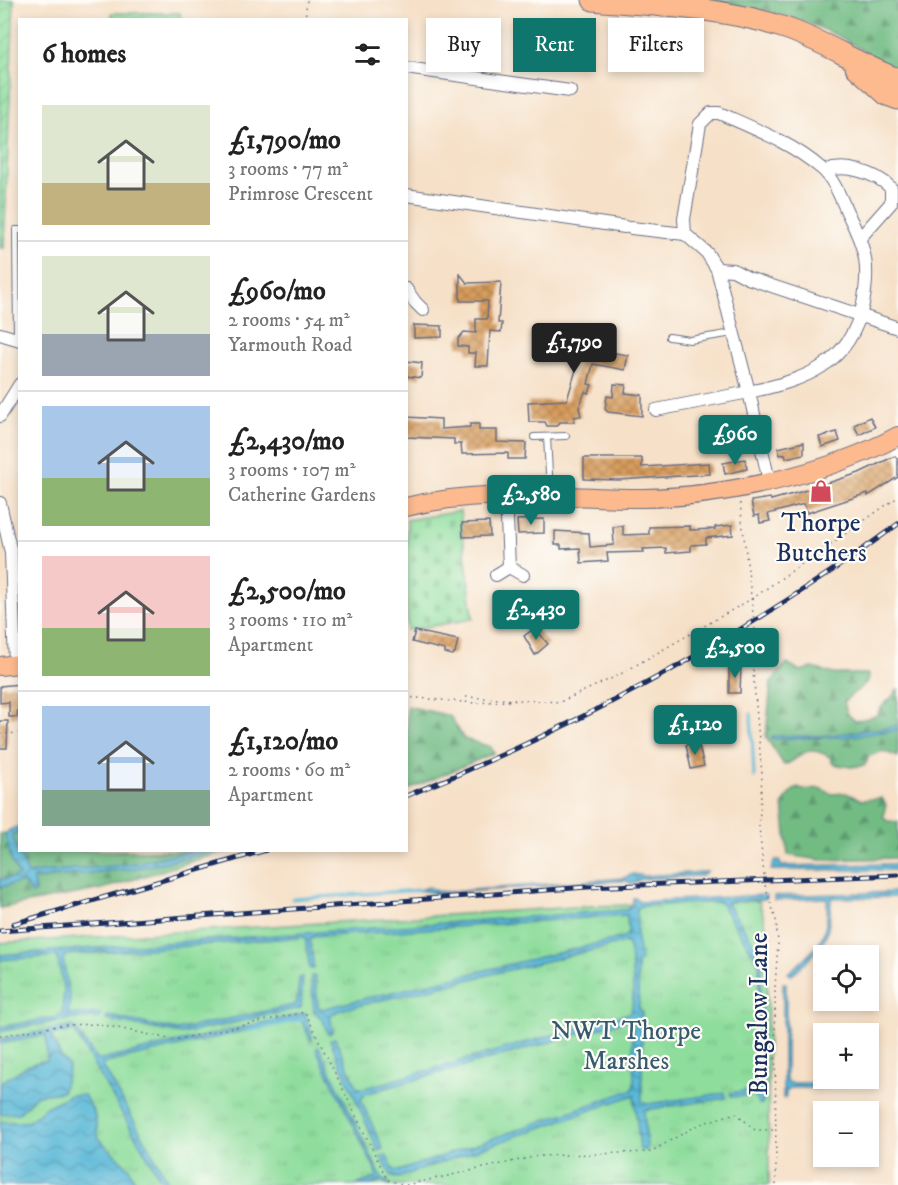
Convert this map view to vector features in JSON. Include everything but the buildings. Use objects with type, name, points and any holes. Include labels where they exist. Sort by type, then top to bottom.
[{"type":"highway","points":[[593,0],[738,16],[786,28],[861,63],[896,94]]},
{"type":"highway","points":[[835,50],[896,94]]},
{"type":"main road","points":[[408,507],[464,497],[506,495],[675,496],[769,481],[839,462],[898,436]]},
{"type":"street","points":[[408,68],[570,91]]},
{"type":"street","points":[[656,410],[749,392],[796,380],[821,368],[837,356],[849,341],[860,316],[868,268],[860,238],[825,171],[802,151],[719,113],[711,113],[700,124],[684,219],[685,234]]},
{"type":"street","points":[[825,171],[844,167],[878,177],[891,188],[891,203],[860,238]]},
{"type":"street","points":[[408,195],[685,234],[707,253],[717,268],[769,481]]},
{"type":"street","points":[[717,268],[733,270],[748,278],[898,328]]},
{"type":"street","points":[[408,293],[415,307]]},
{"type":"street","points":[[0,334],[18,340]]},
{"type":"street","points":[[0,416],[18,387]]},
{"type":"street","points":[[506,495],[509,567]]},
{"type":"street","points":[[0,503],[12,566],[12,665]]},
{"type":"street","points":[[509,567],[523,575]]},
{"type":"street","points":[[496,575],[509,567]]},
{"type":"lane","points":[[18,230],[15,230],[18,340]]},
{"type":"lane","points":[[669,337],[690,340],[733,333]]},
{"type":"lane","points":[[548,436],[550,496]]},
{"type":"lane","points":[[534,437],[566,436]]},
{"type":"path","points":[[305,18],[307,0]]},
{"type":"path","name":"Bungalow Lane","points":[[740,486],[740,522],[753,598],[755,630],[753,671],[762,775],[759,826],[765,885],[776,920],[778,943],[775,987],[776,1185]]},
{"type":"path","points":[[466,697],[560,702],[617,676],[753,598],[898,497]]},
{"type":"path","points":[[408,697],[475,704],[522,700]]},
{"type":"path","points":[[0,734],[18,733]]},
{"type":"path","points":[[0,1036],[63,1024],[99,1024],[174,1040],[305,1012],[385,1175],[388,1180],[405,1185],[538,1156],[650,1152],[700,1124],[736,1113],[759,1131],[777,1130]]},
{"type":"green space","points":[[0,0],[14,0],[4,248],[0,248]]},
{"type":"green space","points":[[700,0],[898,0],[898,71],[842,38],[808,23],[737,5]]},
{"type":"green space","points":[[112,13],[180,13],[180,18],[112,18]]},
{"type":"green space","points":[[460,511],[473,619],[408,630],[408,520]]},
{"type":"green space","points":[[787,663],[800,671],[813,668],[833,674],[868,674],[866,683],[844,702],[847,713],[855,721],[876,716],[898,688],[898,757],[883,751],[869,756],[865,765],[851,767],[833,764],[830,757],[808,751],[784,765],[766,737],[771,682]]},
{"type":"green space","points":[[408,706],[450,716],[464,739],[491,747],[494,753],[408,790]]},
{"type":"green space","points":[[798,787],[804,790],[819,788],[832,794],[846,793],[862,800],[882,798],[886,805],[883,816],[887,821],[898,822],[898,858],[821,860],[788,855],[783,804],[790,793]]},
{"type":"green space","points":[[18,831],[18,852],[223,852],[102,889],[0,908],[0,834]]},
{"type":"green space","name":"NWT Thorpe Marshes","points":[[759,901],[766,925],[769,1185],[0,1185],[0,943],[593,906]]},
{"type":"water","points":[[898,726],[898,730],[844,737],[772,739],[773,736],[823,736]]},
{"type":"water","points":[[18,826],[18,832],[12,836],[28,874],[121,865],[179,854],[210,852],[138,868],[33,879],[35,892],[32,894],[23,882],[0,887],[0,880],[19,876],[12,862],[5,835],[9,830]]},
{"type":"water","points":[[775,860],[779,860],[781,866],[898,864],[898,870],[771,870]]},
{"type":"water","points":[[706,872],[702,876],[641,879],[632,884],[627,881],[617,881],[437,894],[419,890],[429,887],[436,891],[448,892],[624,878],[633,874],[644,876]]},
{"type":"water","points":[[898,892],[898,897],[831,898],[827,934],[821,945],[817,945],[826,924],[827,898],[774,900],[774,896]]},
{"type":"water","points":[[766,895],[766,899],[726,902],[764,958],[761,972],[763,1104],[759,1104],[754,1095],[731,1097],[730,1093],[753,1090],[758,1085],[759,963],[720,902],[641,906],[637,910],[637,940],[641,960],[637,963],[639,1008],[642,1013],[642,1102],[648,1104],[725,1093],[726,1098],[644,1110],[647,1150],[640,1150],[634,1095],[397,1178],[392,1177],[381,1157],[386,1155],[394,1170],[399,1171],[632,1090],[634,1085],[632,1019],[365,1094],[361,1100],[383,1149],[378,1151],[330,1040],[335,1038],[357,1087],[362,1089],[630,1013],[633,978],[627,942],[340,1010],[330,1015],[333,1032],[328,1034],[323,1020],[314,1011],[311,976],[315,976],[318,1006],[321,1009],[625,937],[628,933],[627,915],[312,937],[310,940],[314,969],[310,969],[305,937],[66,955],[63,959],[70,999],[68,1014],[100,1014],[100,1018],[71,1019],[0,1031],[0,1027],[58,1017],[62,1014],[64,990],[57,956],[0,960],[0,955],[626,910],[632,905],[633,898],[640,902]]},
{"type":"water","points":[[813,950],[813,955],[792,975],[788,973]]},
{"type":"water","points":[[303,977],[301,1008],[182,1034],[106,1020],[107,1016],[177,1030],[294,1005],[297,1002],[299,978]]},
{"type":"water","points":[[783,983],[786,983],[786,1081],[813,1083],[813,1088],[790,1088],[786,1092],[786,1098],[783,1098]]},
{"type":"water","points":[[305,1013],[312,1036],[311,1041],[300,1018],[102,1064],[170,1185],[164,1185],[74,1031],[51,1035],[60,1055],[69,1067],[62,1092],[37,1095],[19,1113],[0,1114],[0,1082],[27,1066],[47,1061],[46,1035],[0,1044],[0,1039],[74,1026],[97,1060],[101,1060]]},
{"type":"water","points":[[319,1047],[381,1177],[389,1182],[356,1185],[376,1178],[377,1174],[316,1049]]},
{"type":"water","points":[[70,1095],[84,1095],[94,1112],[99,1139],[129,1168],[136,1185],[0,1185],[0,1122],[28,1122],[46,1107]]},
{"type":"waterway","points":[[751,714],[754,777]]},
{"type":"waterway","points":[[292,899],[419,890]]},
{"type":"waterway","points":[[248,1031],[302,1019]]},
{"type":"railway","points":[[408,795],[535,740],[661,675],[782,603],[841,565],[898,524]]},
{"type":"railway","points":[[13,924],[259,852]]},
{"type":"railway","points":[[0,931],[587,887],[898,875]]},
{"type":"place","name":"Thorpe Butchers","points":[[821,491]]}]
